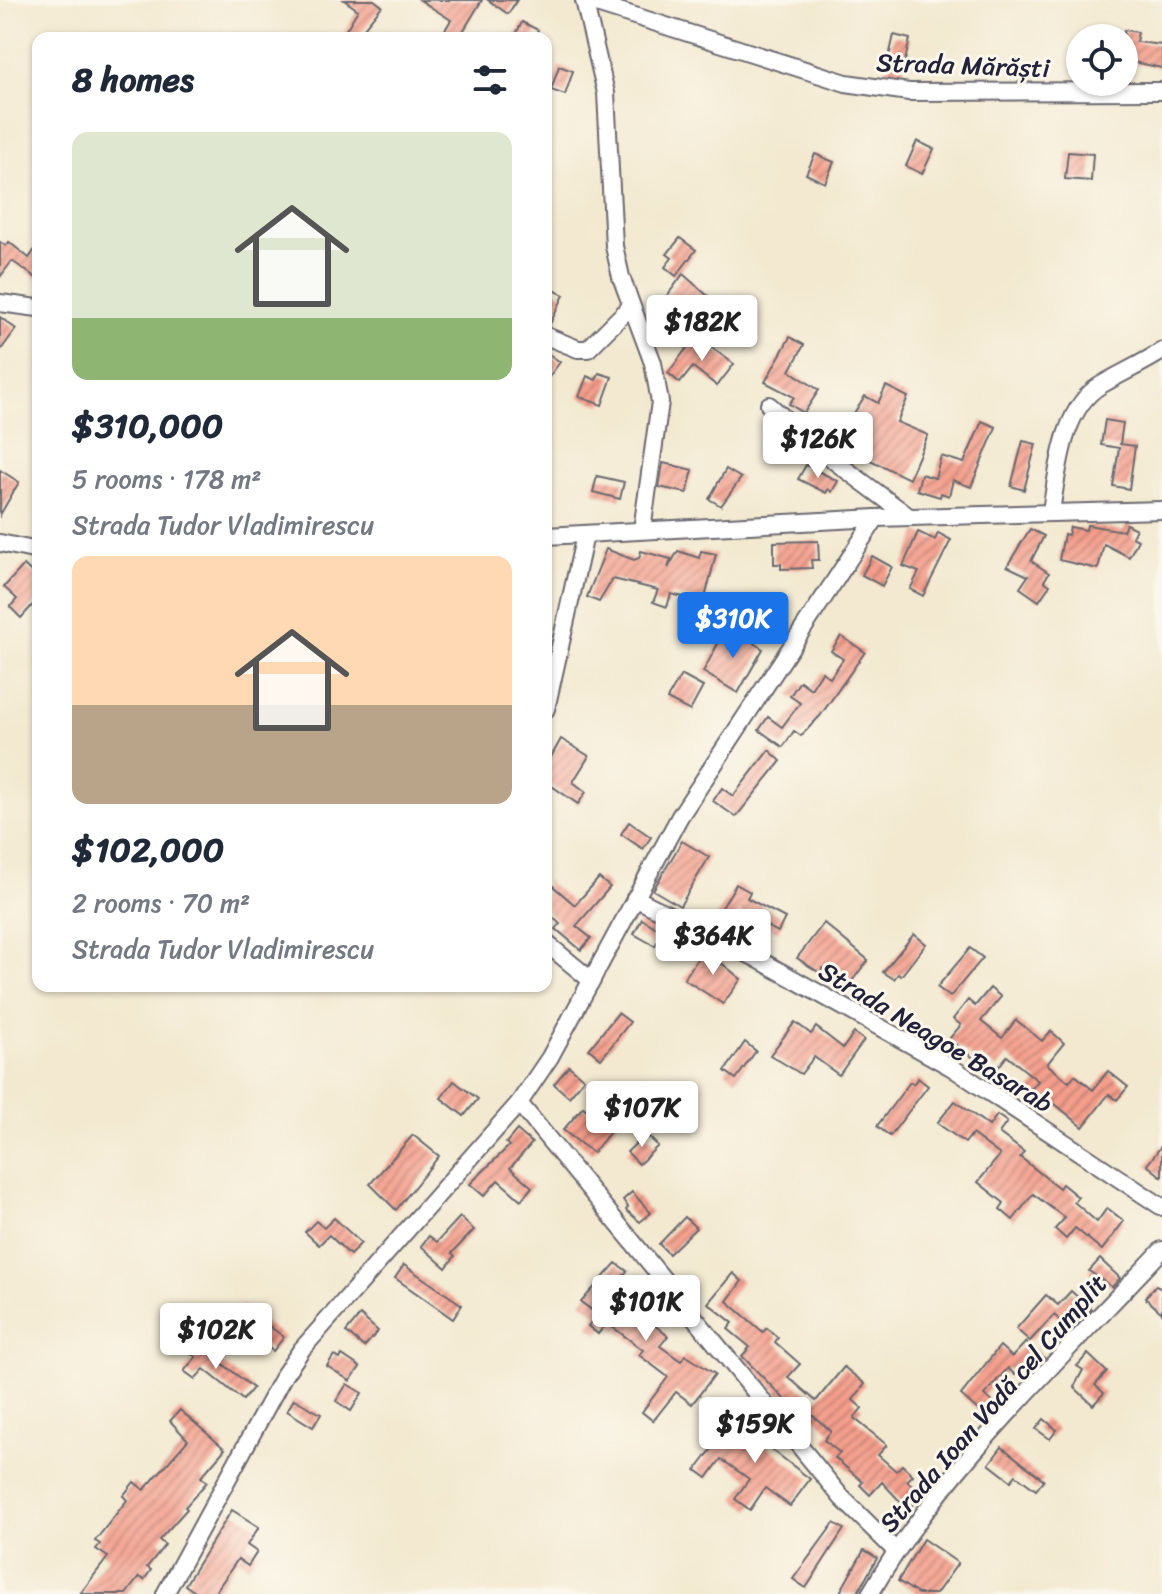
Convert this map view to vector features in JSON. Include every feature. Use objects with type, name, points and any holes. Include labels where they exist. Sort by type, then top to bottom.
[{"type":"street","name":"Strada Mărăști","points":[[584,0],[846,83],[909,92],[1162,91]]},
{"type":"street","points":[[584,0],[606,93],[614,246],[631,306],[653,363],[660,402],[642,530]]},
{"type":"street","points":[[0,303],[32,307]]},
{"type":"street","points":[[552,338],[578,349],[588,349],[631,306]]},
{"type":"street","points":[[1051,511],[1062,449],[1089,394],[1162,351]]},
{"type":"street","points":[[769,405],[833,460],[908,516]]},
{"type":"street","points":[[552,536],[908,516],[1162,510]]},
{"type":"street","points":[[165,1594],[284,1375],[302,1349],[519,1103],[550,1057],[680,816],[876,518]]},
{"type":"street","points":[[552,682],[585,535]]},
{"type":"street","points":[[0,543],[32,550]]},
{"type":"street","name":"Strada Neagoe Basarab","points":[[635,898],[754,957],[951,1067],[1162,1207]]},
{"type":"street","points":[[552,948],[592,981]]},
{"type":"street","points":[[519,1103],[842,1498],[895,1550]]},
{"type":"street","name":"Strada Ioan Vodă cel Cumplit","points":[[870,1594],[895,1550],[998,1426],[1162,1250]]},
{"type":"building","points":[[344,0],[374,0],[382,6],[361,32],[345,32],[358,10]]},
{"type":"building","points":[[420,0],[482,0],[463,32],[444,32],[451,20]]},
{"type":"building","points":[[488,0],[517,0],[508,14]]},
{"type":"building","points":[[522,22],[538,30],[537,32],[517,32]]},
{"type":"building","points":[[894,35],[910,39],[902,74],[886,70]]},
{"type":"building","points":[[1138,42],[1162,45],[1162,68],[1138,63]]},
{"type":"building","points":[[559,66],[573,71],[565,95],[552,90]]},
{"type":"building","points":[[917,141],[934,149],[922,174],[906,166]]},
{"type":"building","points":[[1068,152],[1093,154],[1091,181],[1065,179]]},
{"type":"building","points":[[815,154],[834,162],[825,183],[806,174]]},
{"type":"building","points":[[680,238],[696,250],[676,276],[665,267],[672,258],[667,254]]},
{"type":"building","points":[[0,242],[6,246],[9,242],[29,258],[32,254],[32,275],[12,261],[0,277]]},
{"type":"building","points":[[683,274],[718,305],[708,319],[690,305],[686,310],[667,296]]},
{"type":"building","points":[[552,289],[564,295],[552,320]]},
{"type":"building","points":[[0,317],[16,329],[0,351]]},
{"type":"building","points":[[696,336],[734,364],[717,386],[693,367],[680,383],[668,373]]},
{"type":"building","points":[[790,337],[804,345],[790,371],[819,390],[804,413],[789,404],[794,397],[765,382]]},
{"type":"building","points":[[552,356],[560,362],[552,373]]},
{"type":"building","points":[[599,373],[612,377],[602,405],[579,397],[587,376],[596,380]]},
{"type":"building","points":[[886,386],[908,397],[897,422],[928,435],[909,479],[852,451],[848,457],[833,446],[865,396],[878,403]]},
{"type":"building","points":[[1105,420],[1123,423],[1120,444],[1135,446],[1129,489],[1113,486],[1119,448],[1101,445]]},
{"type":"building","points":[[982,421],[996,427],[971,487],[953,480],[949,496],[941,493],[940,497],[917,490],[921,474],[935,478],[941,456],[964,463]]},
{"type":"building","points":[[1023,441],[1036,444],[1024,490],[1011,486]]},
{"type":"building","points":[[663,463],[693,470],[687,493],[659,487]]},
{"type":"building","points":[[806,465],[838,481],[832,492],[828,489],[826,493],[798,479]]},
{"type":"building","points":[[726,469],[741,478],[721,506],[709,499]]},
{"type":"building","points":[[0,470],[19,482],[0,515]]},
{"type":"building","points":[[597,476],[624,482],[620,499],[593,492]]},
{"type":"building","points":[[1126,524],[1136,529],[1132,537],[1138,540],[1129,557],[1104,544],[1098,569],[1059,560],[1064,534],[1068,535],[1070,527],[1086,530],[1087,525],[1123,531]]},
{"type":"building","points":[[1030,529],[1044,536],[1031,561],[1049,573],[1044,581],[1050,585],[1039,601],[1020,588],[1028,576],[1007,566]]},
{"type":"building","points":[[918,532],[935,540],[938,533],[951,540],[923,596],[910,589],[919,572],[903,566]]},
{"type":"building","points":[[818,541],[819,560],[811,560],[812,568],[781,569],[781,564],[774,564],[774,542]]},
{"type":"building","points":[[606,549],[634,560],[639,558],[641,551],[671,559],[668,568],[678,551],[699,558],[701,551],[716,554],[704,602],[671,594],[667,607],[653,602],[658,590],[613,579],[599,602],[587,597]]},
{"type":"building","points":[[872,556],[892,567],[882,586],[862,575]]},
{"type":"building","points":[[24,565],[32,572],[32,606],[21,618],[10,607],[17,599],[4,587]]},
{"type":"building","points":[[725,630],[731,634],[734,630],[763,649],[738,693],[703,672]]},
{"type":"building","points":[[841,636],[865,652],[820,716],[801,736],[794,731],[783,747],[759,730],[768,717],[782,727],[800,703],[790,696],[800,681],[811,689],[822,672],[830,678],[843,659],[831,651]]},
{"type":"building","points":[[681,675],[703,687],[690,711],[667,699]]},
{"type":"building","points":[[561,739],[589,756],[573,782],[586,792],[578,804],[552,786],[552,755]]},
{"type":"building","points":[[769,750],[781,761],[736,817],[713,801],[722,788],[733,796]]},
{"type":"building","points":[[629,822],[651,837],[643,849],[621,834]]},
{"type":"building","points":[[682,841],[709,857],[680,906],[653,890]]},
{"type":"building","points":[[599,878],[610,887],[576,926],[591,938],[581,950],[556,929],[560,924],[552,917],[552,885],[575,905]]},
{"type":"building","points":[[736,884],[750,892],[747,898],[785,918],[778,932],[739,912],[731,925],[717,916]]},
{"type":"building","points":[[642,919],[663,932],[655,946],[634,934]]},
{"type":"building","points":[[824,923],[868,960],[848,986],[823,968],[820,973],[797,958]]},
{"type":"building","points":[[914,934],[926,944],[901,976],[898,974],[894,979],[883,972]]},
{"type":"building","points":[[970,948],[983,958],[950,997],[937,987]]},
{"type":"building","points":[[704,949],[741,979],[723,1004],[684,979]]},
{"type":"building","points":[[990,988],[1001,997],[981,1021],[1002,1038],[1016,1020],[1042,1041],[1051,1031],[1064,1043],[1047,1064],[1069,1082],[1075,1075],[1093,1090],[1108,1071],[1128,1087],[1117,1100],[1109,1094],[1083,1127],[1044,1095],[1039,1102],[1028,1093],[1038,1081],[1007,1056],[997,1069],[980,1056],[976,1060],[949,1039],[961,1025],[953,1019],[968,1000],[975,1006]]},
{"type":"building","points":[[618,1013],[630,1022],[601,1059],[589,1049]]},
{"type":"building","points":[[795,1022],[811,1034],[816,1027],[843,1048],[854,1033],[864,1040],[839,1075],[814,1057],[801,1074],[770,1055]]},
{"type":"building","points":[[745,1042],[756,1051],[736,1079],[725,1071]]},
{"type":"building","points":[[569,1066],[584,1079],[569,1097],[554,1084]]},
{"type":"building","points":[[918,1078],[928,1086],[890,1136],[877,1126],[910,1082],[913,1084]]},
{"type":"building","points":[[454,1081],[478,1099],[464,1116],[441,1098]]},
{"type":"building","points":[[623,1096],[633,1103],[593,1153],[563,1130],[583,1107],[602,1122]]},
{"type":"building","points":[[955,1101],[989,1126],[997,1115],[1007,1122],[999,1133],[1024,1152],[1020,1157],[1059,1188],[1062,1184],[1078,1197],[1074,1202],[1097,1222],[1107,1208],[1124,1221],[1102,1250],[1075,1228],[1066,1239],[1055,1229],[1065,1218],[1033,1194],[1013,1220],[1000,1209],[1004,1203],[978,1182],[1000,1155],[972,1134],[965,1143],[937,1123]]},
{"type":"building","points":[[517,1130],[532,1143],[510,1168],[532,1187],[521,1200],[498,1180],[484,1196],[470,1184],[509,1146],[506,1143]]},
{"type":"building","points":[[646,1134],[658,1146],[639,1164],[627,1152]]},
{"type":"building","points":[[413,1135],[439,1156],[396,1210],[370,1184]]},
{"type":"building","points":[[1162,1145],[1162,1177],[1147,1165]]},
{"type":"building","points":[[632,1192],[651,1213],[640,1222],[626,1210],[628,1207],[623,1200]]},
{"type":"building","points":[[460,1217],[474,1230],[452,1253],[455,1256],[446,1268],[421,1246],[429,1236],[437,1242]]},
{"type":"building","points":[[685,1217],[696,1228],[669,1254],[659,1244]]},
{"type":"building","points":[[334,1218],[361,1243],[350,1255],[329,1235],[319,1245],[305,1232],[316,1221],[324,1228]]},
{"type":"building","points":[[1100,1259],[1120,1278],[1112,1287],[1089,1271]]},
{"type":"building","points":[[616,1263],[627,1271],[611,1292],[632,1308],[639,1299],[648,1306],[644,1317],[668,1336],[660,1346],[681,1361],[685,1355],[715,1374],[692,1404],[676,1392],[653,1421],[642,1412],[668,1377],[639,1355],[643,1350],[607,1323],[598,1334],[588,1326],[597,1314],[581,1302]]},
{"type":"building","points":[[404,1265],[462,1305],[453,1319],[395,1278]]},
{"type":"building","points":[[733,1273],[742,1281],[727,1301],[763,1332],[767,1328],[778,1338],[775,1342],[800,1364],[788,1377],[816,1401],[844,1367],[865,1384],[853,1400],[862,1408],[854,1418],[887,1445],[878,1455],[896,1471],[902,1465],[913,1475],[907,1481],[923,1494],[908,1510],[882,1482],[870,1495],[860,1485],[863,1482],[835,1458],[840,1453],[824,1440],[831,1431],[800,1405],[795,1410],[742,1356],[750,1347],[728,1329],[733,1323],[708,1303]]},
{"type":"building","points":[[1156,1285],[1162,1290],[1162,1313],[1145,1298]]},
{"type":"building","points":[[1071,1291],[1091,1309],[1071,1330],[1054,1315],[1030,1341],[1016,1329],[1046,1295],[1058,1305]]},
{"type":"building","points":[[242,1306],[284,1337],[273,1351],[232,1321]]},
{"type":"building","points":[[360,1315],[378,1331],[364,1347],[346,1332]]},
{"type":"building","points":[[194,1341],[253,1388],[243,1400],[204,1369],[195,1379],[184,1371],[196,1357],[187,1350]]},
{"type":"building","points":[[1026,1342],[1044,1358],[1032,1370],[1025,1364],[1015,1375],[1008,1368],[984,1395],[999,1407],[988,1419],[961,1395],[1000,1346],[1012,1357]]},
{"type":"building","points":[[1088,1354],[1107,1372],[1095,1385],[1104,1393],[1093,1405],[1074,1387],[1083,1370],[1077,1366]]},
{"type":"building","points":[[334,1355],[340,1359],[342,1355],[360,1367],[350,1381],[327,1366]]},
{"type":"building","points":[[347,1384],[362,1393],[351,1411],[336,1401]]},
{"type":"building","points":[[294,1399],[321,1414],[313,1427],[287,1411]]},
{"type":"building","points":[[180,1410],[225,1449],[201,1477],[207,1482],[159,1540],[165,1545],[147,1567],[151,1570],[144,1580],[139,1577],[126,1594],[80,1594],[108,1557],[96,1549],[100,1544],[95,1541],[127,1500],[123,1496],[134,1482],[144,1490],[188,1440],[170,1421]]},
{"type":"building","points":[[740,1412],[750,1420],[744,1428],[810,1479],[790,1506],[765,1488],[750,1510],[735,1499],[749,1479],[721,1459],[707,1478],[696,1470]]},
{"type":"building","points":[[1044,1419],[1057,1430],[1050,1439],[1036,1429]]},
{"type":"building","points":[[1002,1447],[1044,1480],[1036,1490],[1016,1475],[1011,1481],[989,1464]]},
{"type":"building","points":[[232,1510],[259,1527],[247,1545],[257,1552],[248,1566],[238,1559],[214,1594],[198,1594],[185,1585]]},
{"type":"building","points":[[834,1523],[844,1529],[806,1588],[793,1579]]},
{"type":"building","points":[[923,1539],[958,1563],[936,1594],[918,1594],[898,1581]]},
{"type":"building","points":[[864,1550],[877,1558],[857,1594],[839,1594]]}]
